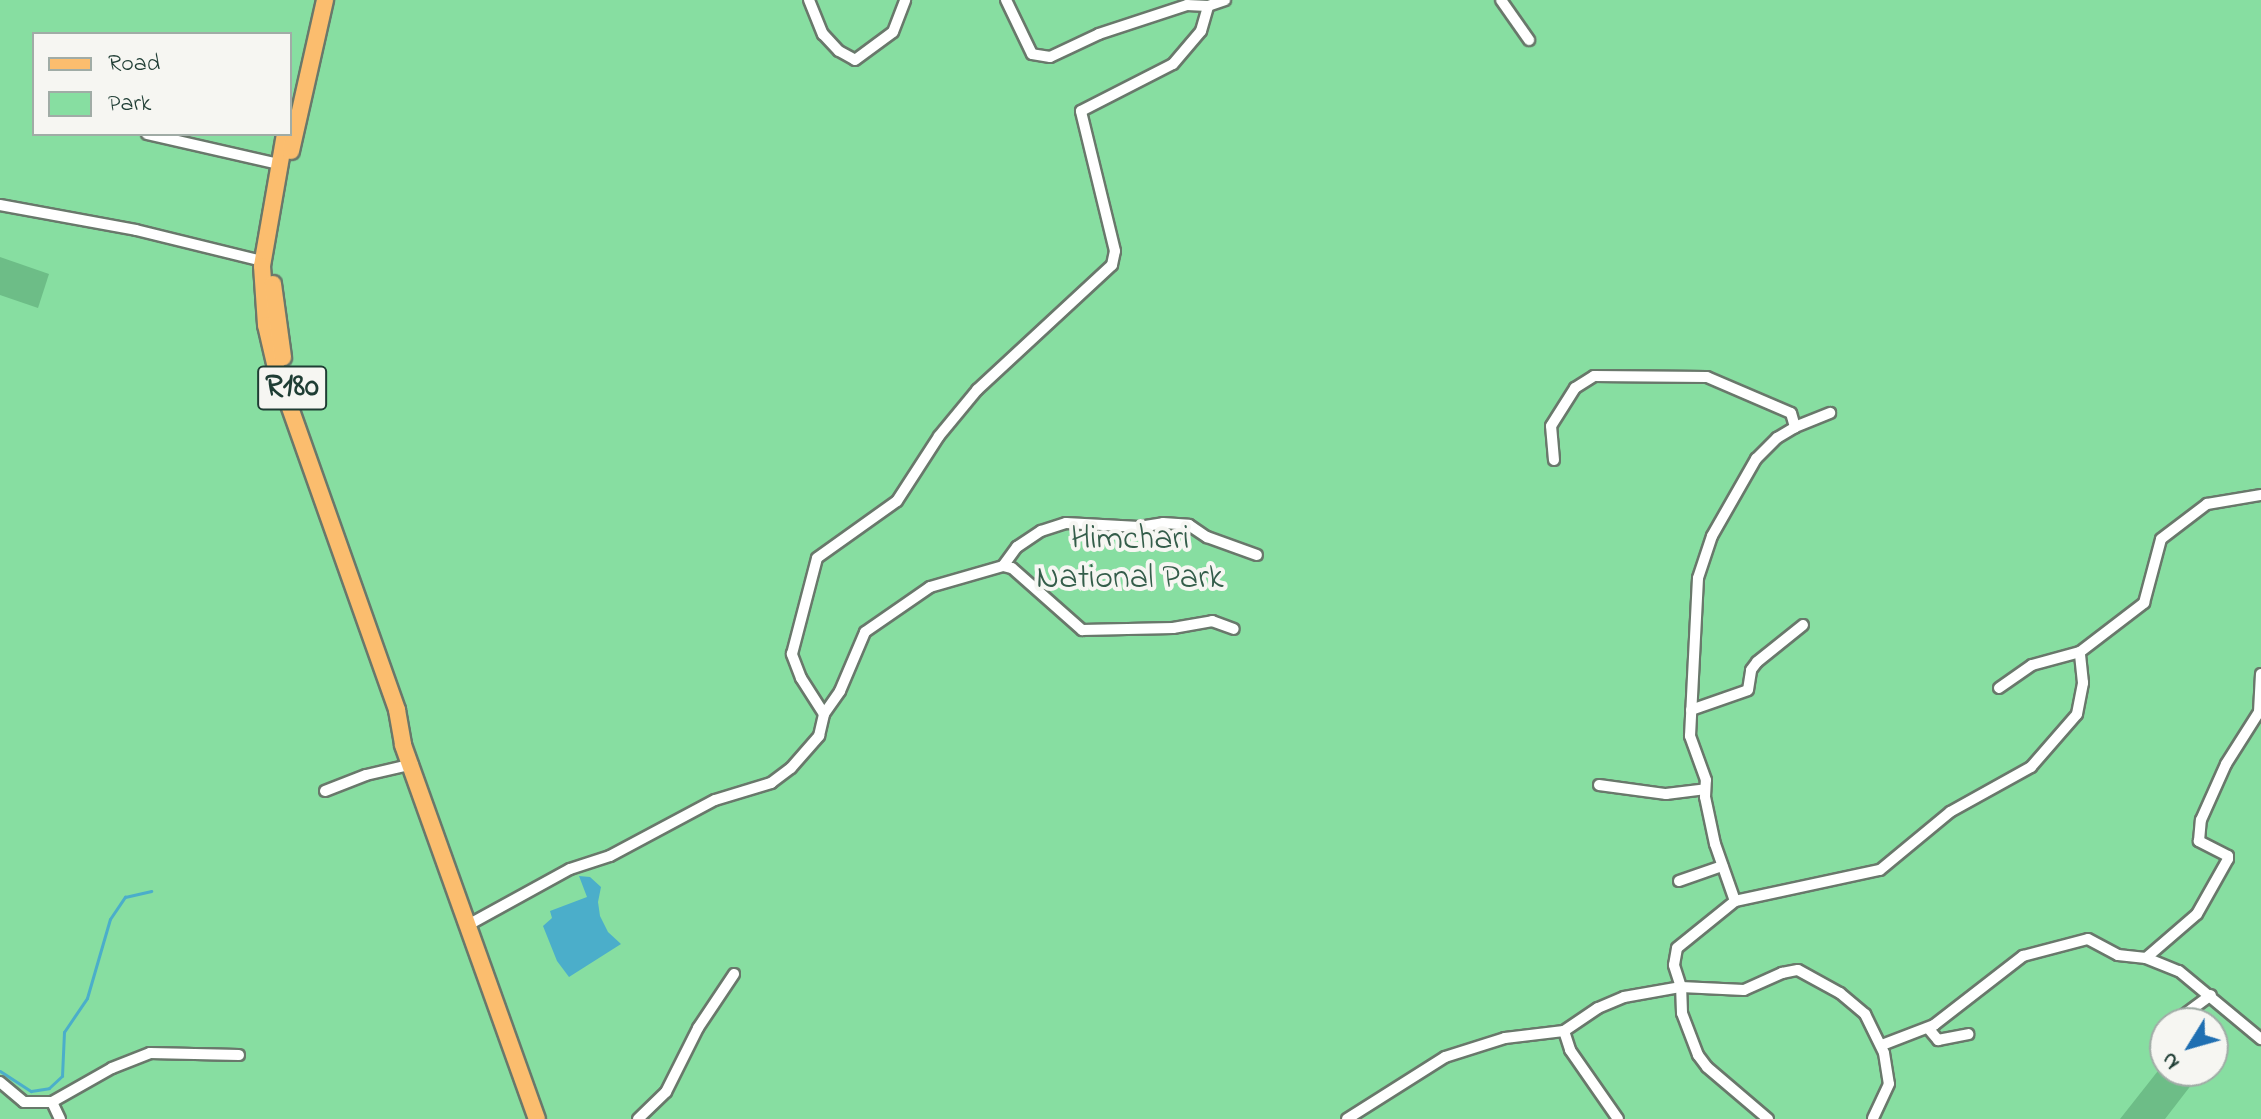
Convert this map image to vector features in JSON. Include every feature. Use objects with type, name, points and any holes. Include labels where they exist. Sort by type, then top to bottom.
[{"type":"main road","points":[[292,103],[315,0]]},
{"type":"main road","name":"R180","points":[[325,0],[288,163],[271,268],[284,365],[407,708],[413,764]]},
{"type":"main road","name":"R180","points":[[285,136],[262,261],[266,325],[276,368],[537,1119]]},
{"type":"street","points":[[809,0],[823,34],[839,51],[855,60],[893,32],[905,0]]},
{"type":"street","points":[[1006,0],[1032,54],[1050,57],[1099,34],[1187,5],[1208,6],[1225,0]]},
{"type":"street","points":[[1501,0],[1529,40]]},
{"type":"street","points":[[824,714],[801,678],[792,654],[817,558],[897,501],[939,436],[977,390],[1112,265],[1115,251],[1081,111],[1173,64],[1201,31],[1208,6]]},
{"type":"street","points":[[156,136],[279,164]]},
{"type":"street","points":[[0,205],[123,227],[262,261]]},
{"type":"street","points":[[1554,460],[1551,426],[1575,388],[1594,376],[1707,377],[1791,413],[1795,427]]},
{"type":"street","points":[[1735,901],[1722,866],[1704,789],[1706,780],[1690,736],[1696,593],[1712,536],[1756,459],[1777,438],[1830,413]]},
{"type":"street","points":[[1999,688],[2032,665],[2080,652],[2144,603],[2161,539],[2207,504],[2261,495]]},
{"type":"street","points":[[1003,566],[1017,547],[1041,531],[1066,523],[1139,527],[1163,523],[1189,525],[1207,537],[1257,555]]},
{"type":"street","points":[[468,925],[544,882],[610,856],[703,806],[771,783],[819,736],[824,714],[840,691],[859,642],[874,623],[930,587],[1003,566],[1012,568],[1082,630],[1173,628],[1212,621],[1234,629]]},
{"type":"street","points":[[1691,710],[1748,690],[1751,670],[1757,662],[1803,625]]},
{"type":"street","points":[[1768,1119],[1707,1067],[1698,1055],[1682,1013],[1681,987],[1674,965],[1677,948],[1735,901],[1880,870],[1950,812],[2031,767],[2077,714],[2083,683],[2080,652]]},
{"type":"street","points":[[2146,958],[2197,914],[2228,859],[2228,856],[2199,841],[2201,820],[2226,764],[2259,712],[2261,674]]},
{"type":"street","points":[[325,791],[366,775],[413,764]]},
{"type":"street","points":[[1599,785],[1666,794],[1704,789]]},
{"type":"street","points":[[1679,881],[1722,866]]},
{"type":"street","points":[[1882,1045],[1928,1028],[2013,963],[2035,951],[2088,939],[2127,958],[2146,958],[2179,971],[2261,1039]]},
{"type":"street","points":[[1347,1119],[1445,1057],[1505,1038],[1564,1031],[1598,1008],[1624,997],[1681,987],[1744,990],[1782,973],[1798,970],[1858,1006],[1882,1045],[1889,1084],[1873,1119]]},
{"type":"street","points":[[638,1119],[666,1092],[698,1028],[734,974]]},
{"type":"street","points":[[2195,1007],[2211,995]]},
{"type":"street","points":[[1928,1028],[1938,1040],[1968,1034]]},
{"type":"street","points":[[1564,1031],[1576,1060],[1618,1119]]},
{"type":"street","points":[[0,1082],[24,1102],[52,1102],[112,1068],[150,1053],[239,1055]]},
{"type":"street","points":[[52,1102],[60,1119]]},
{"type":"green space","name":"Himchari National Park","points":[[0,0],[2261,0],[2261,1119],[0,1119]]},
{"type":"green space","points":[[0,257],[49,274],[38,308],[0,295]]},
{"type":"green space","points":[[2149,1082],[2149,1087],[2190,1087],[2165,1119],[2120,1119]]},
{"type":"water","points":[[579,876],[590,877],[601,887],[598,902],[600,916],[608,932],[621,944],[569,977],[557,961],[543,926],[552,918],[550,911],[587,897]]},
{"type":"waterway","points":[[0,1071],[31,1091],[49,1088],[62,1076],[64,1032],[87,998],[110,919],[125,897],[151,891]]}]
